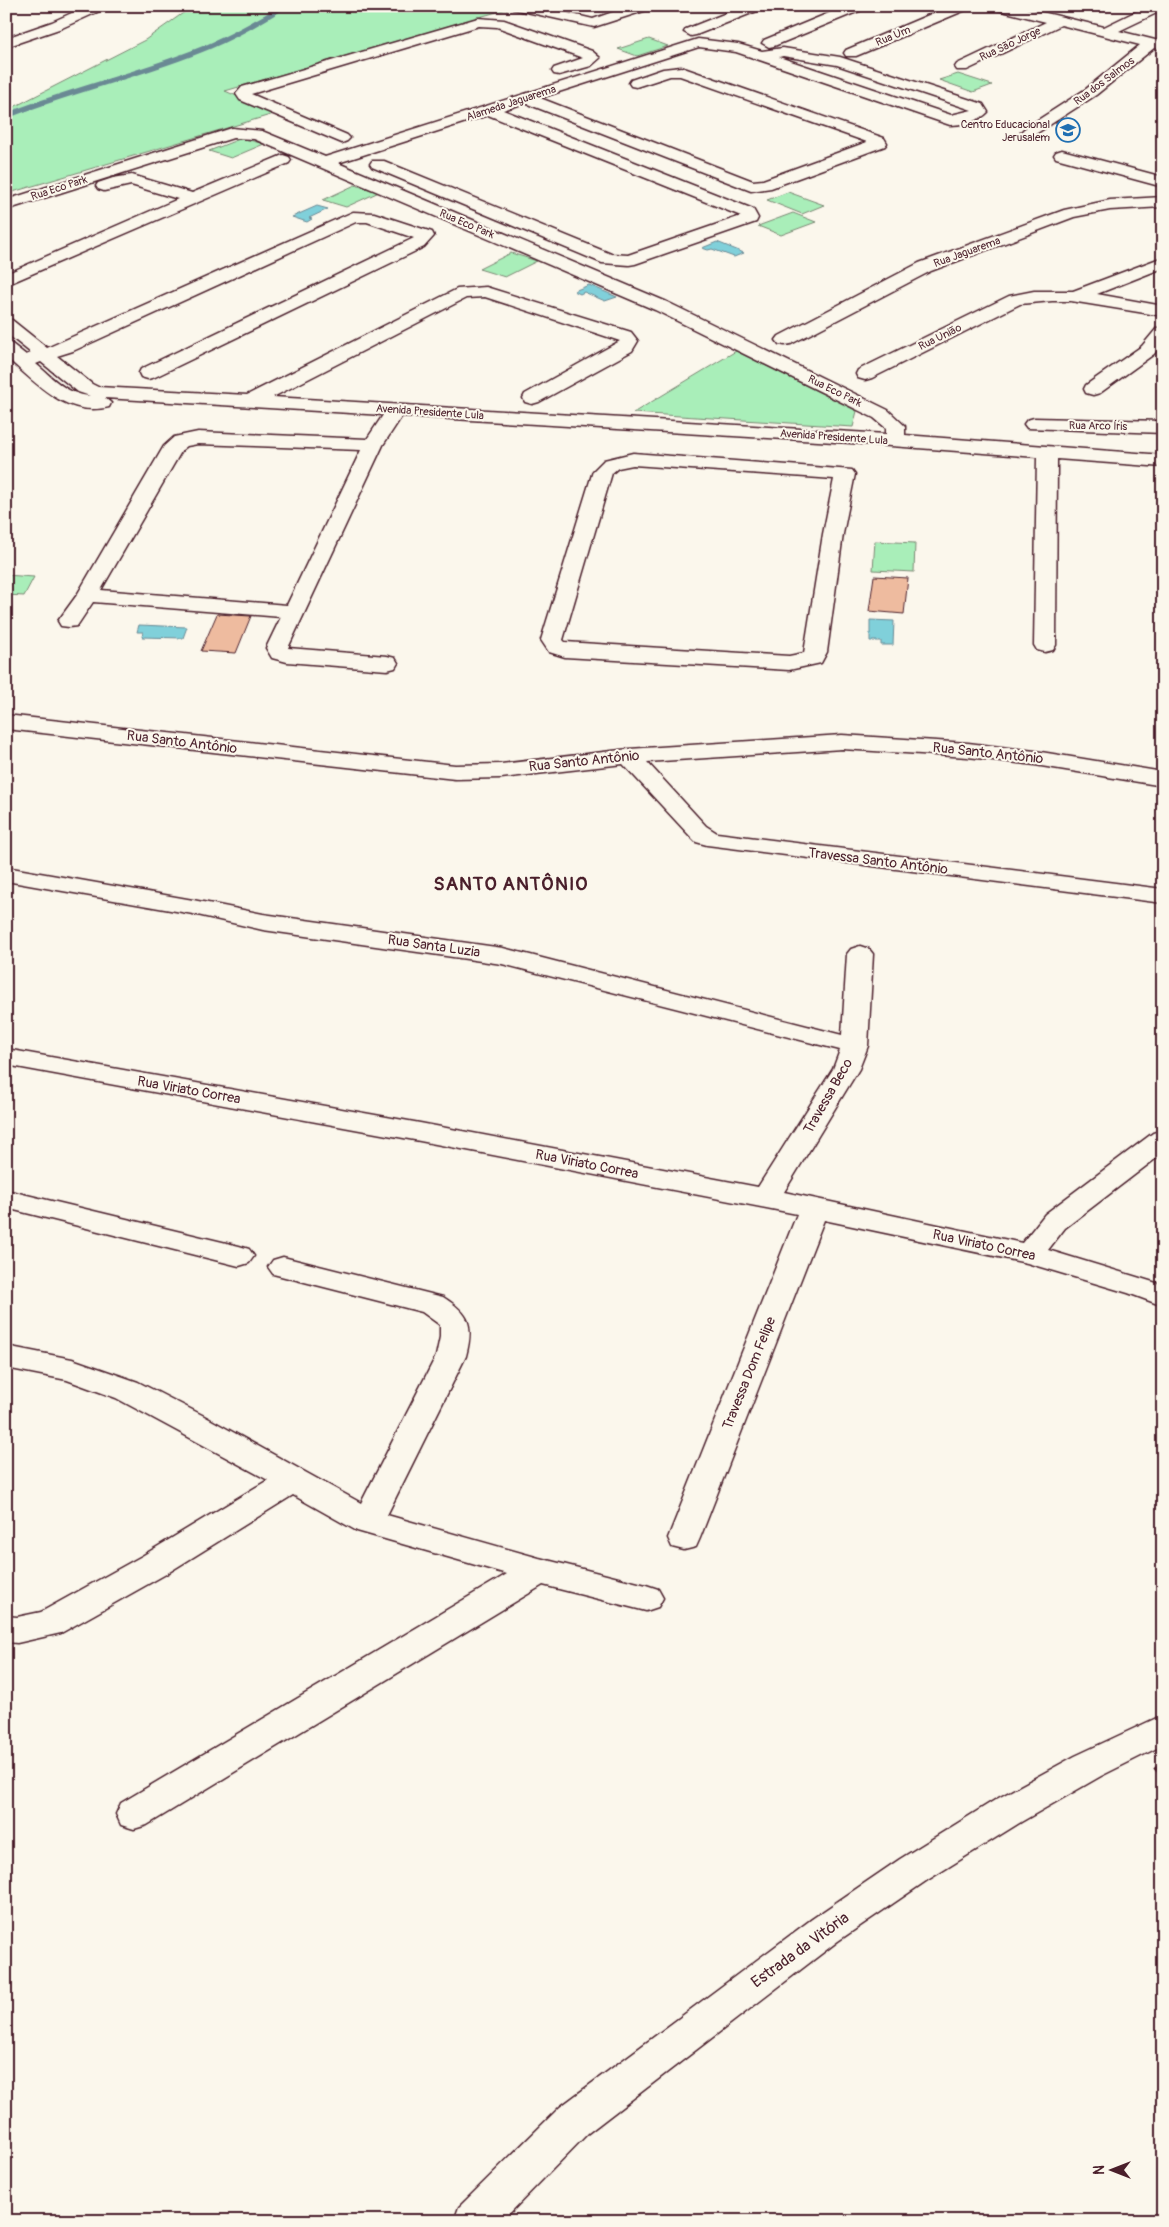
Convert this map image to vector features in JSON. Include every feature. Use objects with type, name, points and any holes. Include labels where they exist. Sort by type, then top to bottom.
[{"type":"street","points":[[9,41],[99,6]]},
{"type":"street","points":[[518,6],[594,23],[645,6]]},
{"type":"street","name":"Alameda Jaguarema","points":[[325,162],[526,98],[694,38],[757,6]]},
{"type":"street","points":[[765,49],[859,6]]},
{"type":"street","name":"Rua Um","points":[[852,53],[963,6]]},
{"type":"street","points":[[999,6],[1157,44]]},
{"type":"street","points":[[1105,32],[1159,6]]},
{"type":"street","name":"Rua São Jorge","points":[[962,67],[1059,21]]},
{"type":"street","points":[[342,138],[245,97],[243,94],[247,90],[478,22],[499,22],[587,54],[593,58],[586,63],[548,74]]},
{"type":"street","points":[[694,38],[723,45],[765,49],[840,61],[978,107],[980,112],[958,120],[950,120],[765,49]]},
{"type":"street","name":"Rua dos Salmos","points":[[1029,132],[1092,92],[1157,44]]},
{"type":"street","points":[[526,98],[750,186],[766,185],[880,143],[681,71],[668,72],[624,86]]},
{"type":"street","points":[[554,109],[580,101]]},
{"type":"street","points":[[378,164],[608,259],[630,260],[750,218],[747,212],[489,110]]},
{"type":"street","points":[[6,280],[194,199],[290,155],[360,132]]},
{"type":"street","name":"Rua Eco Park","points":[[6,205],[232,133],[257,134],[290,155],[325,162],[661,306],[881,414],[895,426],[896,441]]},
{"type":"street","points":[[1062,155],[1163,182]]},
{"type":"street","points":[[42,210],[123,180],[132,180],[194,199]]},
{"type":"street","name":"Rua Jaguarema","points":[[785,340],[925,268],[1070,213],[1110,205],[1163,202]]},
{"type":"street","points":[[22,362],[45,355],[353,217],[368,217],[426,236],[418,243],[148,373]]},
{"type":"street","points":[[1079,295],[1163,262]]},
{"type":"street","points":[[247,407],[463,292],[486,292],[625,336],[629,341],[626,347],[532,398]]},
{"type":"street","points":[[1079,295],[1163,311]]},
{"type":"street","name":"Rua União","points":[[865,374],[1015,300],[1036,296],[1079,295]]},
{"type":"street","name":"Avenida Presidente Lula","points":[[6,324],[85,388],[96,392],[247,407]]},
{"type":"street","points":[[1093,389],[1148,350],[1163,332]]},
{"type":"street","name":"Avenida Presidente Lula","points":[[6,348],[62,395],[72,400],[247,407],[851,442],[896,441],[1047,454],[1163,461]]},
{"type":"street","points":[[387,663],[280,652],[277,648],[292,612],[373,445],[392,416]]},
{"type":"street","name":"Rua Arco Íris","points":[[1034,424],[1163,427]]},
{"type":"street","points":[[69,621],[87,595],[174,446],[181,441],[198,438],[373,445]]},
{"type":"street","points":[[845,474],[633,459],[612,464],[603,471],[552,640],[554,644],[565,650],[780,662],[803,661],[813,658],[816,652],[833,534],[845,474],[851,442]]},
{"type":"street","points":[[1045,645],[1047,454]]},
{"type":"street","points":[[87,595],[292,612]]},
{"type":"street","name":"Rua Santo Antônio","points":[[6,722],[455,772],[502,770],[629,756],[799,743],[886,743],[1035,758],[1163,779]]},
{"type":"street","name":"Travessa Santo Antônio","points":[[629,756],[705,837],[716,840],[1163,896]]},
{"type":"street","name":"Rua Santa Luzia","points":[[6,874],[193,907],[282,925],[503,956],[855,1046]]},
{"type":"street","name":"Travessa Beco","points":[[766,1198],[846,1069],[855,1046],[860,954]]},
{"type":"street","name":"Rua Viriato Correa","points":[[6,1057],[420,1132],[766,1198],[1029,1254],[1138,1286],[1163,1296]]},
{"type":"street","points":[[1029,1254],[1055,1221],[1163,1139]]},
{"type":"street","points":[[6,1199],[239,1256]]},
{"type":"street","name":"Travessa Dom Felipe","points":[[684,1538],[814,1208]]},
{"type":"street","points":[[283,1267],[432,1304],[451,1316],[458,1331],[451,1356],[368,1522]]},
{"type":"street","points":[[6,1357],[72,1370],[127,1390],[193,1424],[368,1522],[539,1571],[646,1598]]},
{"type":"street","points":[[6,1629],[17,1630],[49,1624],[154,1565],[293,1480]]},
{"type":"street","points":[[134,1814],[539,1571]]},
{"type":"street","name":"Estrada da Vitória","points":[[474,2221],[574,2120],[825,1930],[913,1870],[1008,1811],[1088,1766],[1163,1729]]},
{"type":"green space","points":[[193,6],[514,7],[225,91],[277,113],[6,194],[6,111],[145,40]]},
{"type":"green space","points":[[649,39],[668,46],[637,56],[618,49]]},
{"type":"green space","points":[[958,74],[992,85],[973,92],[939,80]]},
{"type":"green space","points":[[242,138],[264,144],[231,158],[209,151]]},
{"type":"green space","points":[[355,185],[379,192],[346,207],[323,200]]},
{"type":"green space","points":[[788,192],[824,205],[802,214],[767,200]]},
{"type":"green space","points":[[793,213],[816,222],[781,235],[758,226]]},
{"type":"green space","points":[[511,253],[537,261],[505,277],[479,269]]},
{"type":"green space","points":[[736,351],[857,411],[853,427],[633,413]]},
{"type":"green space","points":[[875,541],[915,543],[914,572],[873,570]]},
{"type":"green space","points":[[6,575],[34,577],[24,596],[6,595]]},
{"type":"water","points":[[317,206],[328,209],[309,218],[312,219],[307,222],[292,217]]},
{"type":"water","points":[[717,242],[744,253],[734,257],[712,249],[702,248]]},
{"type":"water","points":[[589,285],[617,297],[605,301],[584,292],[580,294],[574,291]]},
{"type":"water","points":[[870,620],[894,621],[893,645],[881,645],[881,641],[870,641]]},
{"type":"water","points":[[139,625],[187,627],[183,638],[142,637],[143,632],[137,632]]},
{"type":"building","points":[[874,576],[908,578],[904,614],[869,611]]},
{"type":"building","points":[[217,614],[251,616],[236,653],[201,651]]},
{"type":"waterway","points":[[6,116],[31,106],[185,56],[229,37],[284,6]]},
{"type":"place","name":"Centro Educacional Jerusalem","points":[[1068,130]]},
{"type":"district","name":"SANTO ANTÔNIO","points":[[511,884]]}]
